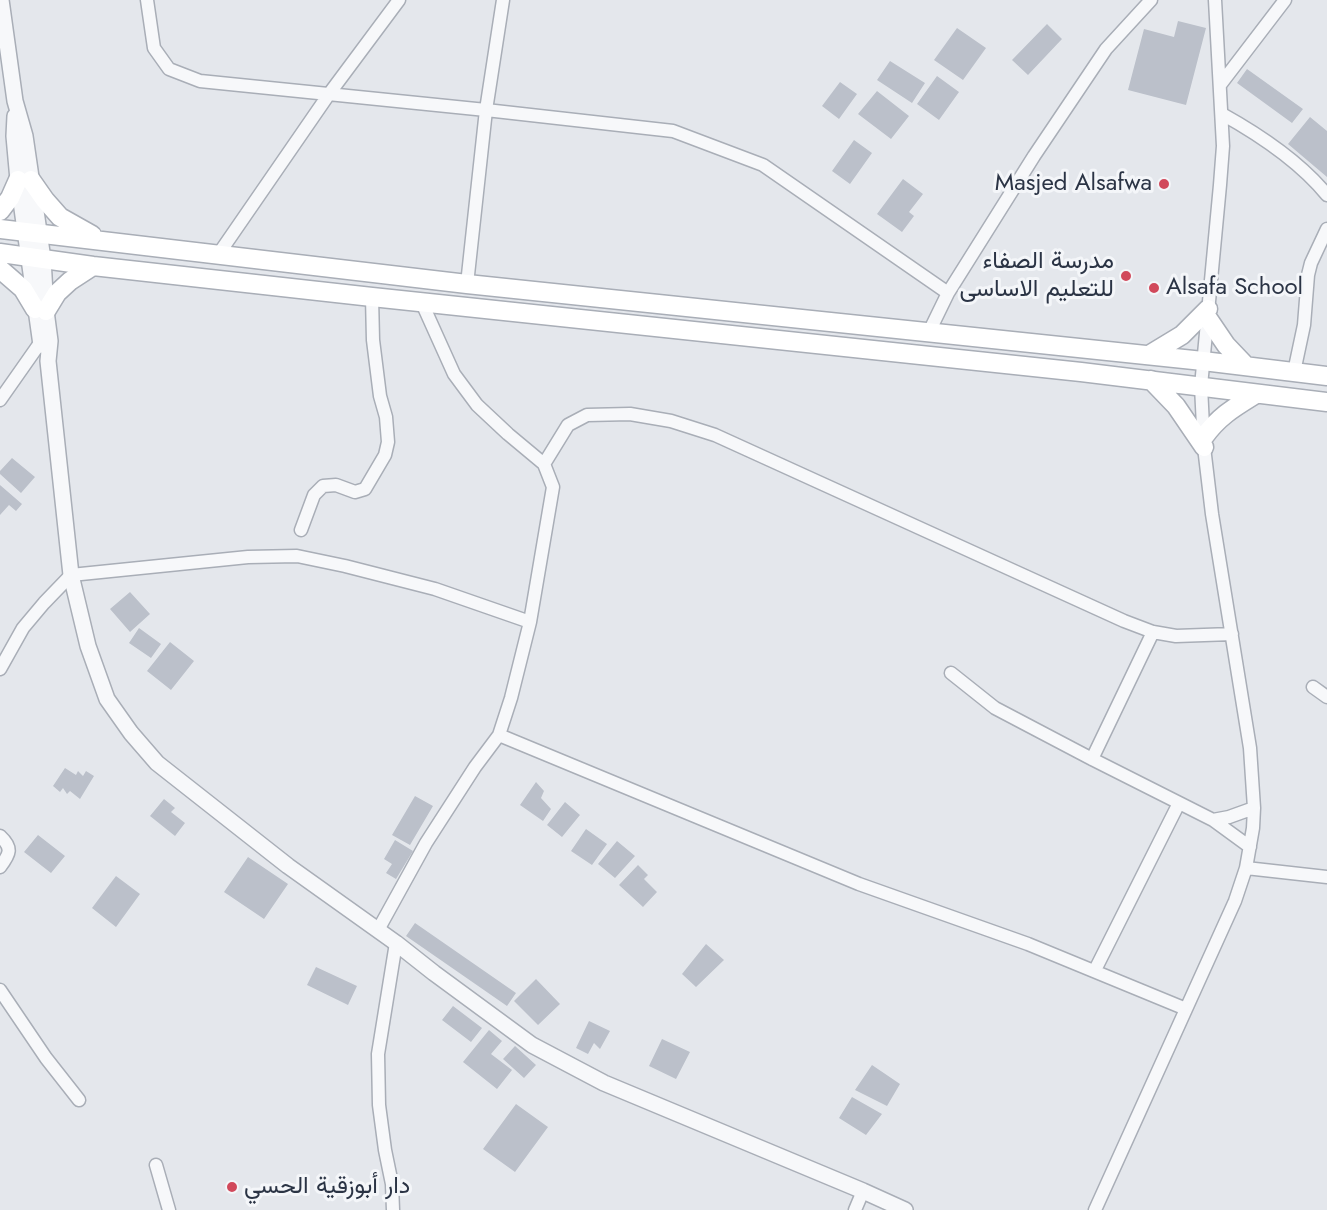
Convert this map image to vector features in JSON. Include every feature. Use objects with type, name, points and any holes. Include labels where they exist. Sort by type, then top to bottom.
[{"type":"main road","points":[[0,211],[24,180],[60,217],[105,242]]},
{"type":"main road","points":[[0,229],[467,284],[1149,355],[1327,376]]},
{"type":"main road","points":[[0,253],[93,266],[422,303],[1151,380],[1327,402]]},
{"type":"main road","points":[[0,268],[41,310],[70,281],[93,266]]},
{"type":"main road","points":[[1149,355],[1182,335],[1208,313],[1226,345],[1246,366]]},
{"type":"main road","points":[[1151,380],[1176,406],[1204,442],[1218,420],[1256,394]]},
{"type":"street","points":[[1,0],[15,102],[14,136],[24,180],[36,258],[71,575],[88,646],[107,699],[131,732],[157,763],[288,866],[396,943],[532,1046],[604,1083],[905,1210]]},
{"type":"street","points":[[147,0],[154,48],[169,69],[200,81],[673,131],[763,165],[948,293]]},
{"type":"street","points":[[218,255],[329,94],[399,0]]},
{"type":"street","points":[[467,284],[486,110],[503,0]]},
{"type":"street","points":[[928,332],[948,293],[1034,156],[1106,50],[1151,0]]},
{"type":"street","points":[[1095,1210],[1236,901],[1246,868],[1253,828],[1250,748],[1212,514],[1204,442],[1201,386],[1223,146],[1215,0]]},
{"type":"street","points":[[1220,85],[1285,0]]},
{"type":"street","points":[[1222,114],[1253,131],[1270,144],[1294,163],[1327,195]]},
{"type":"street","points":[[1294,372],[1304,324],[1308,275],[1311,263],[1327,230]]},
{"type":"street","points":[[301,530],[314,495],[323,486],[336,485],[355,492],[365,489],[385,455],[388,430],[380,396],[373,340],[372,297]]},
{"type":"street","points":[[378,930],[432,834],[475,767],[499,735],[511,698],[530,621],[553,487],[544,464],[477,405],[454,374],[422,303]]},
{"type":"street","points":[[0,400],[45,342]]},
{"type":"street","points":[[544,464],[568,425],[587,415],[630,414],[671,421],[715,435],[1124,621],[1153,632],[1176,636],[1232,634]]},
{"type":"street","points":[[0,669],[23,628],[71,575],[248,557],[297,556],[435,589],[530,621]]},
{"type":"street","points":[[1092,759],[1153,632]]},
{"type":"street","points":[[951,674],[994,708],[1213,820],[1250,847]]},
{"type":"street","points":[[1313,687],[1327,697]]},
{"type":"street","points":[[499,735],[859,884],[1028,944],[1186,1009]]},
{"type":"street","points":[[1095,970],[1179,803]]},
{"type":"street","points":[[1213,820],[1254,808]]},
{"type":"street","points":[[0,836],[7,842],[9,849],[7,858],[0,867]]},
{"type":"street","points":[[1246,868],[1327,877]]},
{"type":"street","points":[[393,1210],[392,1184],[379,1105],[378,1054],[396,943]]},
{"type":"street","points":[[0,990],[46,1058],[79,1100]]},
{"type":"street","points":[[156,1165],[169,1210]]},
{"type":"street","points":[[855,1210],[863,1191]]},
{"type":"building","points":[[1178,21],[1206,28],[1186,105],[1128,90],[1144,29],[1174,37]]},
{"type":"building","points":[[1047,24],[1062,39],[1028,75],[1012,60]]},
{"type":"building","points":[[957,28],[986,48],[963,80],[934,60]]},
{"type":"building","points":[[890,61],[925,83],[912,103],[877,80]]},
{"type":"building","points":[[1247,69],[1303,109],[1292,123],[1237,83]]},
{"type":"building","points":[[937,76],[959,92],[939,120],[917,104]]},
{"type":"building","points":[[840,82],[857,94],[839,119],[822,106]]},
{"type":"building","points":[[877,91],[909,116],[891,139],[858,114]]},
{"type":"building","points":[[1310,117],[1327,131],[1327,177],[1288,144]]},
{"type":"building","points":[[854,140],[872,153],[850,184],[832,171]]},
{"type":"building","points":[[903,179],[923,194],[909,212],[914,216],[902,232],[877,214]]},
{"type":"building","points":[[12,458],[35,477],[21,493],[0,474]]},
{"type":"building","points":[[0,485],[22,504],[16,511],[9,505],[0,515]]},
{"type":"building","points":[[130,592],[150,614],[130,632],[110,609]]},
{"type":"building","points":[[139,628],[161,644],[151,658],[129,643]]},
{"type":"building","points":[[170,642],[194,661],[171,690],[147,671]]},
{"type":"building","points":[[65,768],[76,775],[78,771],[83,776],[86,771],[94,776],[80,799],[70,791],[67,794],[63,788],[60,792],[53,786]]},
{"type":"building","points":[[536,782],[544,791],[541,798],[551,809],[543,821],[520,805]]},
{"type":"building","points":[[415,796],[433,806],[410,845],[392,835]]},
{"type":"building","points":[[164,799],[175,808],[171,812],[185,823],[175,836],[150,816]]},
{"type":"building","points":[[565,802],[580,815],[562,837],[547,825]]},
{"type":"building","points":[[586,829],[607,844],[592,865],[571,851]]},
{"type":"building","points":[[38,835],[65,856],[51,873],[24,852]]},
{"type":"building","points":[[395,840],[413,851],[396,879],[386,873],[392,864],[384,859]]},
{"type":"building","points":[[617,841],[635,856],[615,878],[598,864]]},
{"type":"building","points":[[248,857],[288,884],[264,919],[224,892]]},
{"type":"building","points":[[638,865],[648,875],[644,879],[657,892],[643,907],[619,885]]},
{"type":"building","points":[[116,876],[140,894],[116,927],[92,908]]},
{"type":"building","points":[[415,923],[516,993],[507,1006],[406,936]]},
{"type":"building","points":[[706,944],[724,960],[696,987],[682,974]]},
{"type":"building","points":[[316,967],[357,986],[348,1005],[307,985]]},
{"type":"building","points":[[536,979],[560,1004],[538,1025],[514,1001]]},
{"type":"building","points":[[453,1006],[482,1028],[471,1042],[442,1020]]},
{"type":"building","points":[[589,1021],[610,1031],[600,1049],[594,1043],[588,1054],[576,1048]]},
{"type":"building","points":[[489,1030],[502,1041],[491,1054],[512,1070],[497,1089],[463,1062]]},
{"type":"building","points":[[662,1039],[690,1052],[676,1079],[649,1066]]},
{"type":"building","points":[[515,1046],[536,1065],[524,1078],[503,1059]]},
{"type":"building","points":[[872,1065],[900,1084],[887,1106],[855,1090]]},
{"type":"building","points":[[852,1097],[882,1114],[866,1135],[839,1118]]},
{"type":"building","points":[[516,1104],[548,1127],[515,1172],[483,1149]]},
{"type":"place","name":"Masjed Alsafwa","points":[[1164,184]]},
{"type":"place","name":"مدرسة الصفاء للتعليم الاساسى","points":[[1126,276]]},
{"type":"place","name":"Alsafa School","points":[[1154,288]]},
{"type":"place","name":"دار أبوزقية الحسي","points":[[232,1187]]}]
